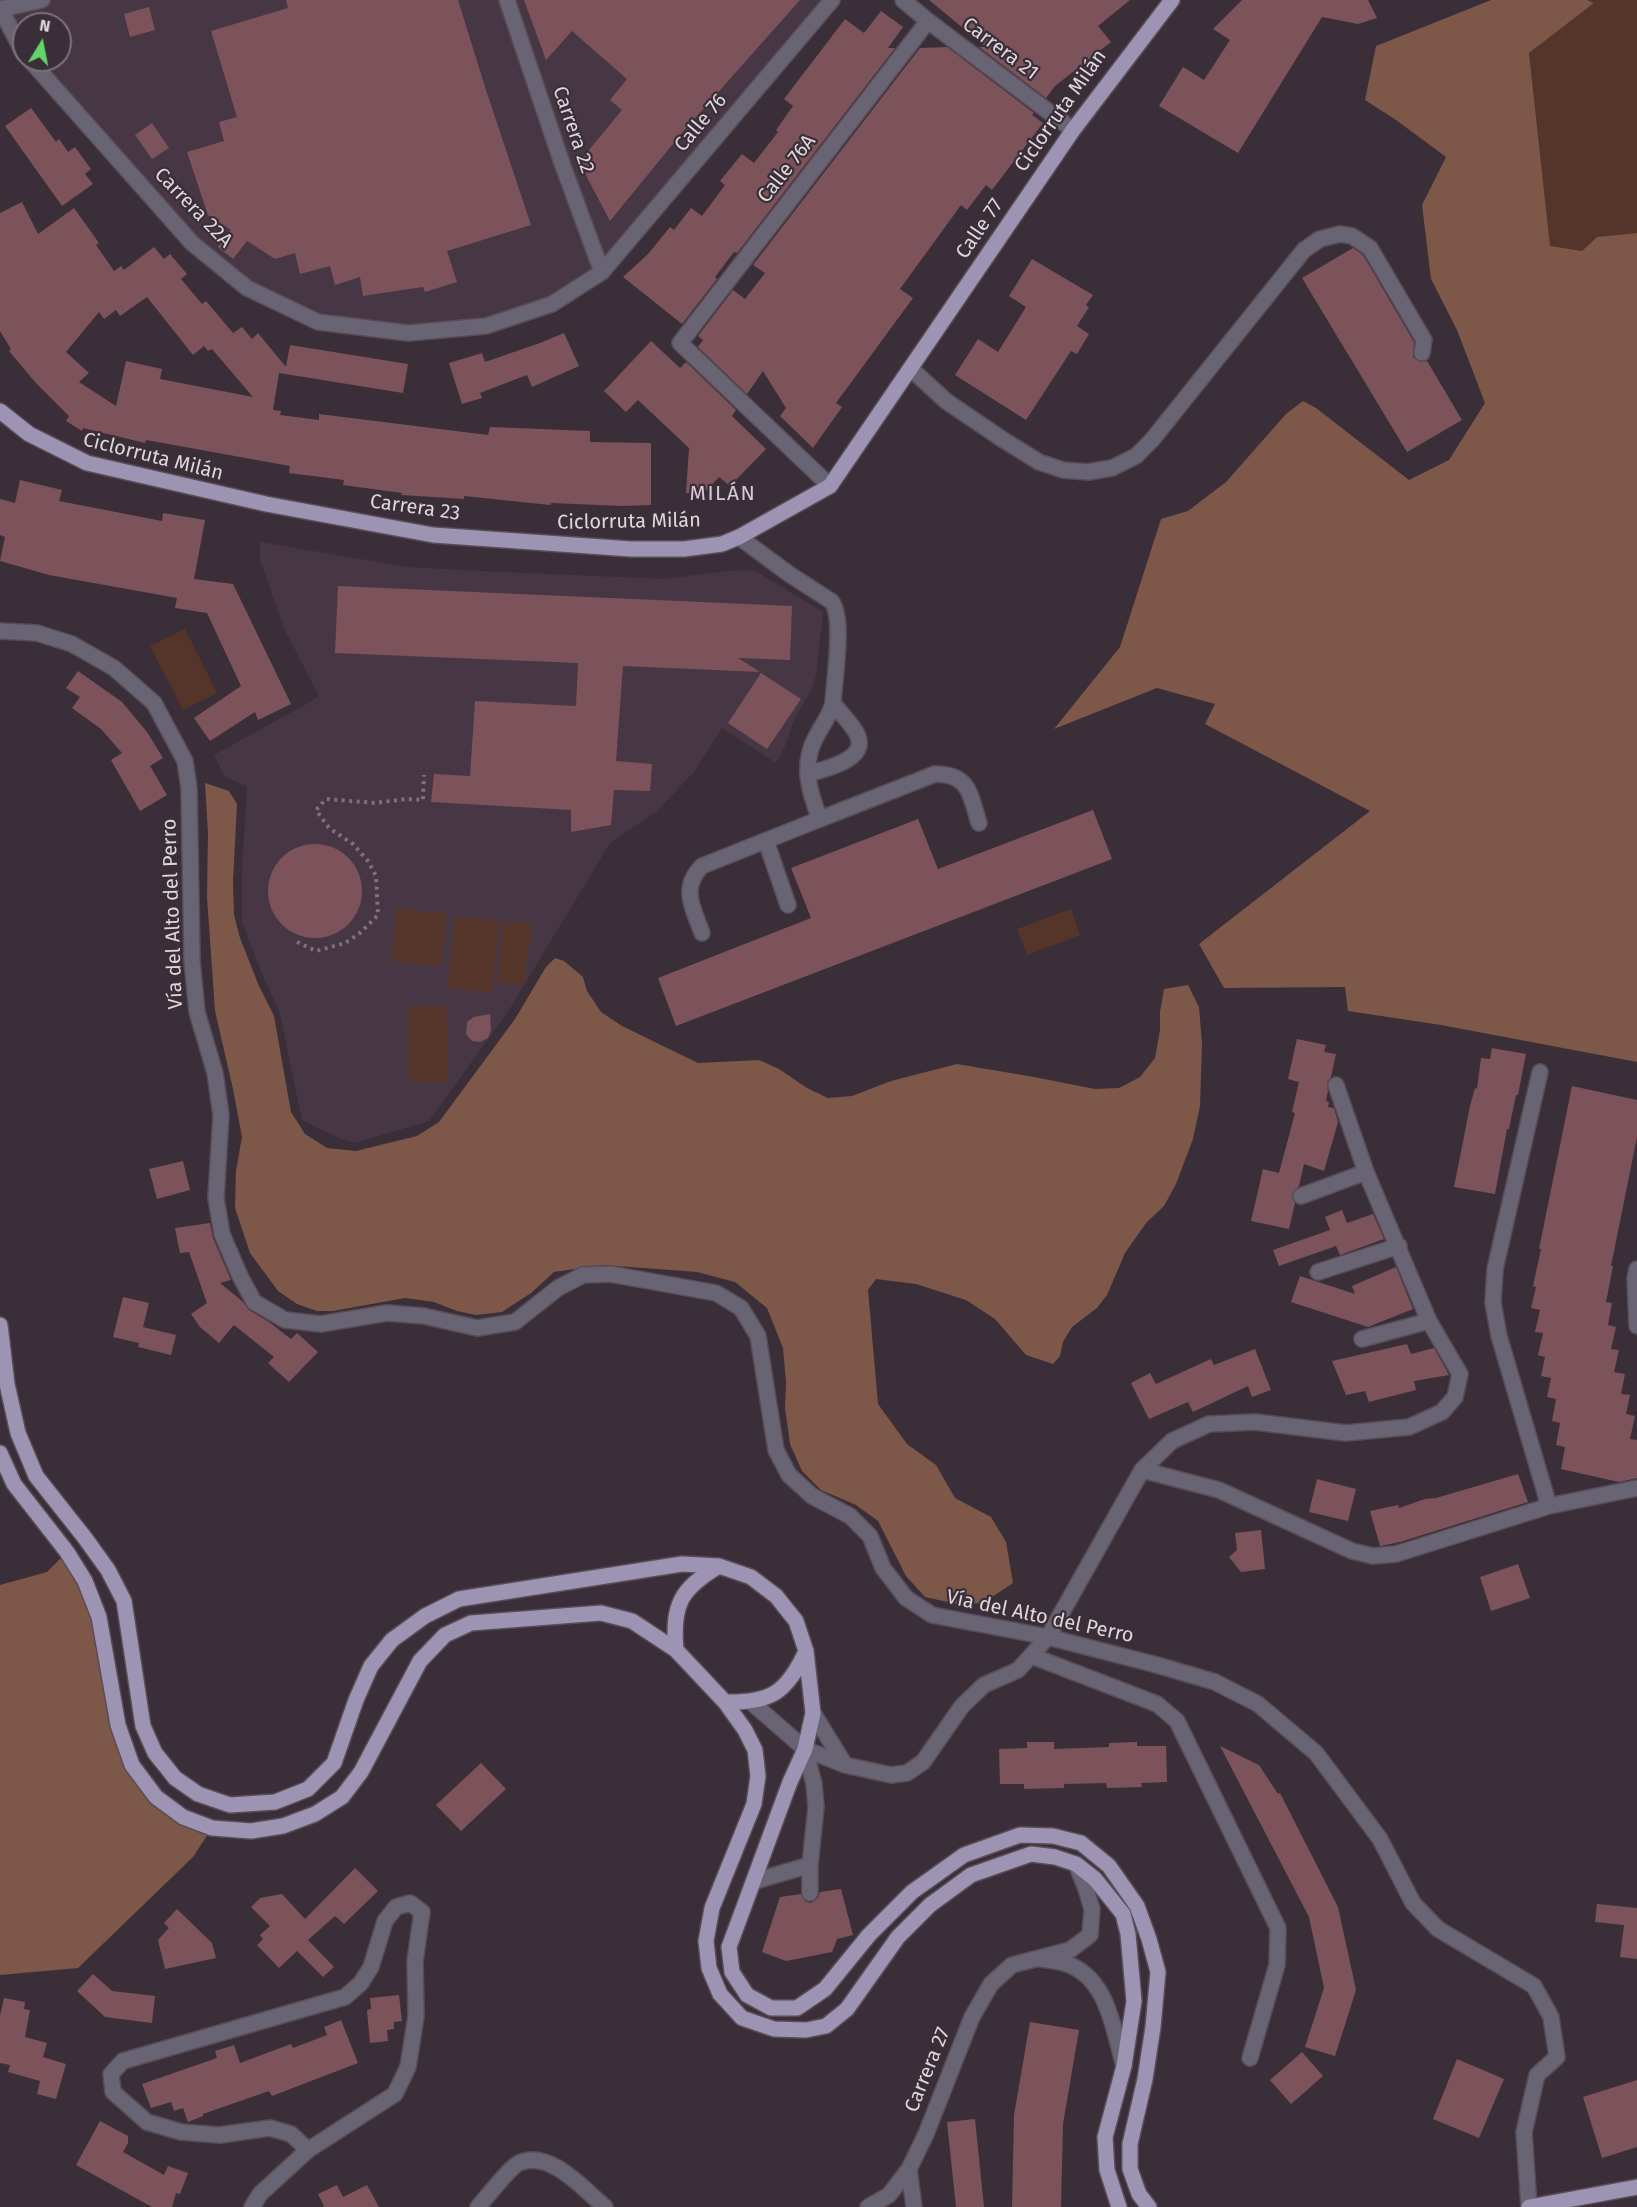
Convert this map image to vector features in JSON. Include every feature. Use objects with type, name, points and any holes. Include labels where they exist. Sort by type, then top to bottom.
[{"type":"main road","name":"Calle 77","points":[[830,486],[1073,130],[1172,0]]},
{"type":"main road","name":"Carrera 23","points":[[0,411],[28,434],[87,462],[255,501],[433,535],[631,549],[684,549],[722,544],[739,537],[830,486]]},
{"type":"main road","points":[[0,1325],[7,1384],[18,1433],[36,1476],[108,1570],[124,1601],[143,1726],[155,1753],[175,1778],[198,1794],[230,1805],[275,1802],[308,1789],[334,1762],[371,1666],[392,1640],[425,1616],[459,1599],[682,1564],[719,1566],[751,1577],[776,1596],[796,1621],[806,1651],[813,1713],[805,1749],[790,1782],[729,1947],[732,1972],[747,1995],[771,2007],[797,2008],[825,1989],[869,1935],[912,1892],[964,1855],[1020,1835],[1053,1836],[1081,1843],[1109,1866],[1137,1906],[1158,1972],[1154,2027],[1146,2079],[1130,2144],[1130,2169],[1139,2194],[1149,2207]]},
{"type":"main road","points":[[0,1454],[14,1484],[67,1552],[85,1581],[99,1617],[118,1725],[132,1765],[156,1797],[183,1817],[212,1828],[251,1832],[283,1826],[315,1814],[342,1797],[361,1772],[420,1661],[446,1635],[471,1623],[601,1613],[632,1621],[676,1650],[725,1702],[745,1730],[755,1750],[758,1776],[754,1804],[712,1908],[706,1941],[709,1968],[720,1994],[742,2018],[774,2030],[806,2030],[825,2026],[847,2009],[898,1937],[930,1905],[971,1875],[1031,1854],[1055,1857],[1076,1864],[1095,1879],[1123,1914],[1128,1934],[1134,2001],[1124,2066],[1105,2138],[1107,2170],[1119,2207]]},
{"type":"main road","points":[[676,1650],[674,1624],[681,1599],[697,1579],[719,1566]]},
{"type":"main road","points":[[725,1702],[751,1702],[776,1693],[795,1675],[806,1651]]},
{"type":"main road","points":[[1529,2207],[1637,2187]]},
{"type":"street","points":[[12,31],[0,8],[42,0]]},
{"type":"street","name":"Carrera 22","points":[[507,0],[563,166],[602,272]]},
{"type":"street","name":"Calle 76","points":[[602,272],[832,0]]},
{"type":"street","name":"Carrera 21","points":[[903,0],[1073,130]]},
{"type":"street","name":"Calle 76A","points":[[830,486],[680,343],[928,21]]},
{"type":"street","name":"Carrera 22A","points":[[41,72],[192,243],[247,288],[318,322],[408,333],[486,326],[552,304],[602,272]]},
{"type":"street","points":[[911,369],[946,401],[1039,462],[1064,470],[1088,472],[1112,468],[1136,456],[1152,440],[1304,250],[1320,239],[1340,234],[1352,236],[1370,248],[1424,340],[1422,353]]},
{"type":"street","points":[[739,537],[836,606],[838,632],[833,703],[831,712],[810,749],[808,774],[810,795],[820,819]]},
{"type":"street","name":"Vía del Alto del Perro","points":[[0,631],[37,633],[72,644],[114,668],[154,703],[185,761],[189,788],[192,961],[197,1012],[215,1073],[221,1115],[216,1198],[222,1234],[254,1302],[285,1320],[321,1324],[387,1313],[424,1316],[477,1328],[515,1322],[558,1288],[583,1275],[610,1274],[717,1293],[741,1308],[758,1336],[776,1450],[789,1475],[813,1496],[850,1516],[870,1536],[883,1568],[906,1598],[932,1615],[1048,1637],[1215,1682],[1258,1704],[1316,1753],[1380,1839],[1413,1903],[1438,1929],[1534,1986],[1551,2017],[1557,2057],[1537,2075],[1524,2132],[1529,2207]]},
{"type":"street","points":[[808,774],[846,761],[857,751],[859,741],[856,732],[833,703]]},
{"type":"street","points":[[702,933],[689,896],[690,883],[702,866],[820,819],[936,774],[945,774],[954,776],[966,784],[979,823]]},
{"type":"street","points":[[766,841],[788,905]]},
{"type":"street","points":[[1540,1072],[1495,1269],[1493,1303],[1499,1336],[1549,1506]]},
{"type":"street","points":[[751,1702],[805,1749],[845,1765],[891,1775],[908,1773],[923,1762],[962,1706],[984,1685],[1018,1670],[1048,1637],[1142,1470],[1172,1441],[1209,1424],[1255,1422],[1346,1433],[1409,1427],[1442,1412],[1455,1397],[1460,1374],[1429,1321],[1366,1172],[1336,1085]]},
{"type":"street","points":[[1301,1196],[1366,1172]]},
{"type":"street","points":[[1318,1272],[1399,1246]]},
{"type":"street","points":[[1637,1269],[1635,1278],[1637,1326]]},
{"type":"street","points":[[1362,1339],[1429,1321]]},
{"type":"street","points":[[1142,1470],[1219,1490],[1352,1551],[1373,1556],[1396,1554],[1549,1506],[1637,1488]]},
{"type":"street","points":[[1032,1656],[1157,1704],[1177,1721],[1278,1928],[1277,1965],[1250,2058]]},
{"type":"street","points":[[813,1713],[845,1765]]},
{"type":"street","points":[[805,1749],[814,1784],[816,1807],[810,1865],[810,1893]]},
{"type":"street","name":"Carrera 27","points":[[867,2207],[889,2195],[909,2169],[926,2134],[972,2017],[991,1983],[1012,1965],[1070,1950],[1090,1935],[1092,1910],[1076,1864]]},
{"type":"street","points":[[755,1881],[810,1865]]},
{"type":"street","points":[[252,2207],[260,2194],[308,2150],[395,2094],[408,2067],[416,2016],[416,1961],[422,1912],[410,1903],[396,1907],[385,1921],[371,1967],[361,1983],[345,1997],[123,2061],[111,2074],[113,2092],[147,2122],[181,2132],[220,2135],[270,2128],[291,2134],[308,2150]]},
{"type":"street","points":[[1035,1958],[1066,1963],[1088,1977],[1102,1993],[1124,2066]]},
{"type":"street","points":[[478,2207],[518,2163],[534,2160],[555,2165],[604,2207]]},
{"type":"street","points":[[909,2169],[914,2207]]},
{"type":"path","points":[[297,942],[316,951],[345,943],[360,933],[378,915],[376,876],[368,861],[353,844],[328,828],[316,810],[326,799],[375,803],[406,799],[423,800],[424,776]]},
{"type":"shaded area","points":[[0,0],[827,0],[602,272],[552,304],[486,326],[408,333],[318,322],[247,288],[192,243],[32,72],[72,72],[72,12],[12,12],[12,40],[0,17]]},
{"type":"shaded area","points":[[1491,0],[1587,0],[1594,3],[1529,53],[1550,246],[1582,251],[1597,237],[1637,233],[1637,1062],[1441,1025],[1348,1011],[1345,987],[1224,988],[1199,944],[1370,811],[1205,724],[1215,704],[1157,688],[1054,729],[1120,647],[1161,519],[1188,511],[1226,482],[1286,414],[1303,401],[1316,408],[1409,480],[1449,460],[1485,403],[1457,330],[1431,279],[1422,205],[1446,157],[1365,100],[1376,46]]},
{"type":"shaded area","points":[[1587,0],[1637,0],[1637,233],[1597,237],[1582,251],[1550,247],[1529,53],[1594,3]]},
{"type":"shaded area","points":[[260,542],[408,567],[664,579],[754,570],[823,612],[816,676],[776,763],[722,728],[694,772],[657,811],[610,843],[509,1010],[429,1121],[355,1143],[341,1139],[302,1120],[280,1014],[242,922],[242,871],[247,786],[225,777],[214,755],[319,697],[285,630],[260,560]]},
{"type":"shaded area","points":[[185,629],[217,693],[183,710],[150,646]]},
{"type":"shaded area","points":[[205,783],[229,791],[237,804],[233,882],[234,915],[240,938],[274,1016],[291,1112],[305,1134],[327,1148],[356,1151],[417,1136],[439,1122],[515,1019],[546,967],[555,958],[564,961],[583,977],[587,991],[601,1012],[622,1026],[698,1063],[759,1060],[828,1098],[852,1096],[891,1081],[957,1064],[1095,1089],[1119,1088],[1140,1077],[1155,1058],[1164,989],[1188,985],[1199,1007],[1202,1044],[1200,1106],[1193,1139],[1176,1184],[1164,1206],[1146,1223],[1125,1253],[1107,1295],[1097,1308],[1072,1327],[1063,1342],[1060,1356],[1053,1364],[1026,1355],[995,1319],[966,1300],[916,1284],[876,1279],[868,1290],[878,1404],[907,1444],[936,1465],[955,1498],[991,1517],[1006,1542],[1013,1583],[983,1603],[957,1604],[925,1597],[906,1576],[878,1521],[856,1505],[821,1490],[802,1471],[790,1444],[785,1408],[786,1382],[783,1348],[767,1308],[735,1282],[697,1272],[603,1265],[554,1272],[531,1293],[502,1312],[476,1315],[434,1302],[405,1298],[333,1311],[317,1311],[297,1304],[278,1291],[250,1253],[235,1208],[236,1171],[242,1137],[215,1011],[207,897],[208,834]]},
{"type":"shaded area","points":[[396,908],[447,914],[441,966],[391,961]]},
{"type":"shaded area","points":[[1071,909],[1080,935],[1027,955],[1017,929]]},
{"type":"shaded area","points":[[455,916],[500,921],[492,993],[447,988]]},
{"type":"shaded area","points":[[504,921],[532,924],[524,985],[497,982]]},
{"type":"shaded area","points":[[408,1006],[447,1006],[448,1083],[409,1083]]},
{"type":"shaded area","points":[[67,1552],[85,1581],[118,1725],[156,1797],[212,1828],[193,1857],[78,1968],[0,1975],[0,1585],[47,1572]]},
{"type":"building","points":[[286,0],[458,0],[531,225],[447,251],[457,282],[425,292],[423,287],[363,296],[360,277],[335,285],[330,266],[300,274],[295,253],[275,259],[247,241],[233,259],[218,247],[231,230],[208,215],[187,152],[224,141],[219,122],[237,117],[211,31],[288,8]]},
{"type":"building","points":[[524,0],[800,0],[681,134],[610,221],[579,162],[622,110],[610,100],[627,79],[572,31],[546,60]]},
{"type":"building","points":[[929,0],[1130,0],[1098,26],[1111,42],[1055,86],[1046,98],[979,47],[986,47]]},
{"type":"building","points":[[1242,0],[1368,0],[1377,18],[1358,24],[1322,17],[1238,153],[1159,106],[1183,67],[1204,80],[1230,40],[1213,29]]},
{"type":"building","points":[[149,7],[155,30],[130,37],[124,14]]},
{"type":"building","points":[[881,11],[903,27],[888,48],[895,48],[737,253],[734,252],[715,277],[717,279],[682,324],[623,277],[648,254],[670,227],[674,230],[691,208],[702,216],[725,185],[720,181],[742,154],[754,163],[778,132],[776,130],[793,106],[784,99],[845,19],[864,33]]},
{"type":"building","points":[[947,47],[1034,113],[1032,115],[1043,123],[992,190],[986,185],[967,210],[961,205],[900,289],[913,298],[836,403],[842,407],[813,448],[780,416],[786,408],[763,371],[747,394],[698,347],[703,340],[698,336],[733,290],[745,299],[765,273],[753,265],[920,48]]},
{"type":"building","points":[[31,108],[56,142],[59,139],[68,152],[75,147],[91,169],[85,174],[93,184],[62,206],[5,126]]},
{"type":"building","points":[[152,123],[169,148],[152,159],[135,135]]},
{"type":"building","points":[[22,202],[38,234],[74,208],[99,243],[96,245],[114,271],[121,266],[124,270],[154,247],[164,259],[170,254],[187,274],[181,279],[202,304],[206,301],[233,333],[242,327],[252,339],[258,333],[286,367],[290,345],[408,364],[403,393],[279,373],[273,410],[281,411],[280,415],[319,420],[319,414],[488,435],[490,427],[590,431],[590,442],[651,443],[651,505],[551,503],[550,505],[464,496],[464,499],[401,495],[402,493],[343,485],[344,480],[289,473],[290,466],[146,440],[145,443],[83,428],[82,431],[66,421],[69,416],[35,382],[9,351],[11,349],[0,331],[0,213]],"holes":[[[147,297],[193,355],[204,346],[208,351],[212,349],[253,397],[160,379],[162,369],[126,361],[116,406],[79,382],[89,373],[66,352],[99,312],[104,319],[116,310],[120,316]]]},
{"type":"building","points":[[1353,248],[1363,255],[1414,342],[1413,357],[1420,362],[1427,361],[1462,420],[1407,452],[1302,278]]},
{"type":"building","points":[[1032,259],[1093,295],[1086,305],[1089,307],[1077,326],[1089,334],[1077,354],[1071,351],[1026,420],[955,375],[978,339],[998,352],[1026,307],[1009,296]]},
{"type":"building","points":[[564,333],[579,366],[532,387],[527,375],[480,393],[482,398],[462,404],[449,363],[482,353],[485,362]]},
{"type":"building","points":[[651,341],[680,368],[686,362],[736,410],[732,416],[766,449],[730,486],[719,477],[703,494],[686,493],[689,448],[638,400],[626,412],[604,391]]},
{"type":"building","points":[[20,480],[62,490],[59,501],[162,521],[163,513],[205,520],[194,579],[233,584],[291,704],[258,720],[255,712],[210,741],[194,718],[241,686],[207,613],[175,608],[177,598],[49,575],[0,561],[5,537],[0,535],[0,499],[15,503]]},
{"type":"building","points":[[338,586],[792,606],[790,660],[738,658],[760,672],[623,666],[616,761],[652,764],[650,791],[614,790],[611,825],[571,832],[571,810],[431,802],[434,774],[470,776],[475,701],[576,706],[578,663],[335,653]]},
{"type":"building","points":[[78,671],[122,702],[147,732],[163,758],[150,766],[167,795],[140,811],[111,760],[122,753],[101,729],[72,708],[80,697],[66,688]]},
{"type":"building","points":[[761,673],[801,699],[767,749],[728,723]]},
{"type":"building","points":[[1093,810],[1112,859],[676,1026],[658,978],[811,918],[791,868],[918,819],[938,869]]},
{"type":"building","points":[[315,844],[333,847],[348,858],[359,873],[362,891],[359,909],[348,924],[333,935],[315,938],[297,935],[282,924],[271,909],[268,891],[271,873],[282,858],[297,847]]},
{"type":"building","points":[[490,1014],[491,1030],[488,1038],[480,1042],[472,1041],[466,1034],[467,1022],[474,1017]]},
{"type":"building","points":[[1297,1039],[1326,1045],[1324,1052],[1336,1054],[1331,1077],[1327,1083],[1326,1101],[1329,1102],[1328,1107],[1334,1108],[1338,1122],[1324,1171],[1304,1164],[1299,1186],[1292,1194],[1295,1203],[1289,1229],[1251,1221],[1263,1169],[1279,1173],[1295,1113],[1292,1112],[1299,1082],[1288,1079]]},
{"type":"building","points":[[1492,1048],[1526,1054],[1518,1095],[1516,1095],[1509,1129],[1507,1129],[1495,1194],[1454,1187],[1470,1106],[1475,1088],[1477,1089],[1481,1058],[1490,1059]]},
{"type":"building","points":[[1572,1086],[1637,1100],[1637,1137],[1606,1302],[1612,1303],[1608,1325],[1616,1327],[1611,1349],[1619,1350],[1614,1372],[1625,1374],[1621,1394],[1630,1395],[1626,1414],[1635,1416],[1630,1439],[1637,1440],[1637,1478],[1619,1482],[1561,1469],[1565,1447],[1556,1445],[1560,1423],[1552,1421],[1556,1399],[1547,1397],[1551,1378],[1541,1376],[1545,1357],[1538,1355],[1543,1333],[1535,1332],[1540,1310],[1531,1308],[1536,1287],[1533,1286],[1541,1249],[1539,1249]]},
{"type":"building","points":[[183,1161],[190,1190],[157,1199],[149,1169]]},
{"type":"building","points":[[1342,1210],[1347,1223],[1373,1214],[1384,1239],[1340,1255],[1336,1246],[1279,1266],[1273,1250],[1330,1230],[1325,1217]]},
{"type":"building","points":[[210,1223],[213,1238],[231,1280],[220,1283],[242,1301],[249,1310],[291,1339],[297,1333],[318,1352],[289,1382],[268,1363],[274,1357],[234,1325],[219,1343],[200,1327],[191,1314],[207,1303],[189,1252],[180,1253],[175,1228]]},
{"type":"building","points":[[1396,1267],[1413,1309],[1368,1327],[1291,1302],[1300,1276],[1355,1294],[1352,1286]]},
{"type":"building","points":[[123,1297],[149,1303],[143,1327],[176,1335],[171,1355],[138,1347],[139,1343],[113,1337]]},
{"type":"building","points":[[1407,1344],[1411,1354],[1434,1348],[1449,1375],[1414,1381],[1416,1390],[1369,1402],[1365,1391],[1346,1395],[1332,1361]]},
{"type":"building","points":[[1255,1349],[1271,1390],[1252,1397],[1248,1386],[1193,1412],[1188,1402],[1149,1419],[1131,1383],[1150,1373],[1156,1384],[1211,1359],[1214,1365]]},
{"type":"building","points":[[1518,1474],[1528,1502],[1400,1542],[1380,1546],[1370,1511],[1398,1505],[1399,1508]]},
{"type":"building","points":[[1317,1479],[1356,1489],[1348,1521],[1309,1512]]},
{"type":"building","points":[[1261,1530],[1265,1569],[1241,1572],[1229,1557],[1237,1550],[1235,1533]]},
{"type":"building","points":[[1518,1564],[1530,1598],[1491,1611],[1480,1577]]},
{"type":"building","points":[[1027,1742],[1054,1742],[1054,1749],[1109,1747],[1109,1743],[1137,1742],[1137,1746],[1166,1746],[1167,1782],[1141,1783],[1142,1787],[1107,1788],[1106,1783],[1064,1784],[1064,1788],[1024,1789],[1024,1784],[1000,1784],[999,1749],[1027,1748]]},
{"type":"building","points":[[1220,1746],[1259,1765],[1278,1794],[1280,1793],[1338,1907],[1356,1990],[1335,2056],[1305,2047],[1324,1988],[1309,1917]]},
{"type":"building","points":[[481,1763],[506,1789],[461,1831],[436,1805]]},
{"type":"building","points":[[355,1868],[378,1891],[344,1924],[335,1916],[308,1940],[334,1967],[323,1977],[297,1951],[279,1968],[257,1945],[263,1939],[260,1935],[270,1926],[251,1907],[260,1898],[282,1894],[305,1919]]},
{"type":"building","points":[[841,1889],[853,1935],[837,1939],[832,1952],[786,1961],[762,1952],[780,1897],[801,1894],[805,1901],[811,1903],[818,1898],[820,1892]]},
{"type":"building","points":[[1597,1904],[1637,1908],[1637,1959],[1620,1957],[1624,1925],[1595,1922]]},
{"type":"building","points":[[177,1909],[212,1943],[216,1958],[165,1969],[158,1940],[169,1928],[164,1923]]},
{"type":"building","points":[[93,1974],[112,1991],[155,1996],[152,2023],[105,2017],[77,1991]]},
{"type":"building","points":[[399,1995],[402,2021],[394,2022],[394,2029],[387,2030],[388,2041],[370,2043],[367,2010],[371,2009],[370,1998]]},
{"type":"building","points":[[4,1998],[25,2002],[24,2009],[30,2010],[25,2037],[47,2043],[43,2057],[66,2064],[56,2099],[37,2094],[40,2081],[8,2072],[10,2065],[0,2063],[0,2016]]},
{"type":"building","points":[[341,2020],[358,2063],[272,2096],[269,2091],[203,2114],[188,2122],[183,2108],[174,2111],[171,2102],[151,2108],[142,2084],[217,2058],[215,2051],[234,2045],[240,2063],[291,2044],[293,2048],[327,2035],[324,2027]]},
{"type":"building","points":[[1030,2022],[1079,2030],[1063,2124],[1061,2207],[1012,2207],[1014,2115]]},
{"type":"building","points":[[1302,2052],[1323,2076],[1291,2104],[1270,2080]]},
{"type":"building","points":[[1457,2059],[1504,2079],[1479,2138],[1433,2119]]},
{"type":"building","points":[[1637,2080],[1637,2147],[1602,2158],[1583,2097]]},
{"type":"building","points":[[975,2119],[984,2207],[956,2207],[947,2122]]},
{"type":"building","points":[[100,2121],[128,2136],[128,2143],[123,2152],[164,2175],[168,2166],[188,2173],[180,2194],[176,2193],[172,2207],[152,2207],[76,2165]]},
{"type":"building","points":[[337,2185],[343,2197],[367,2185],[379,2207],[322,2207],[324,2206],[318,2194]]},
{"type":"district","name":"MILÁN","points":[[723,494]]}]
